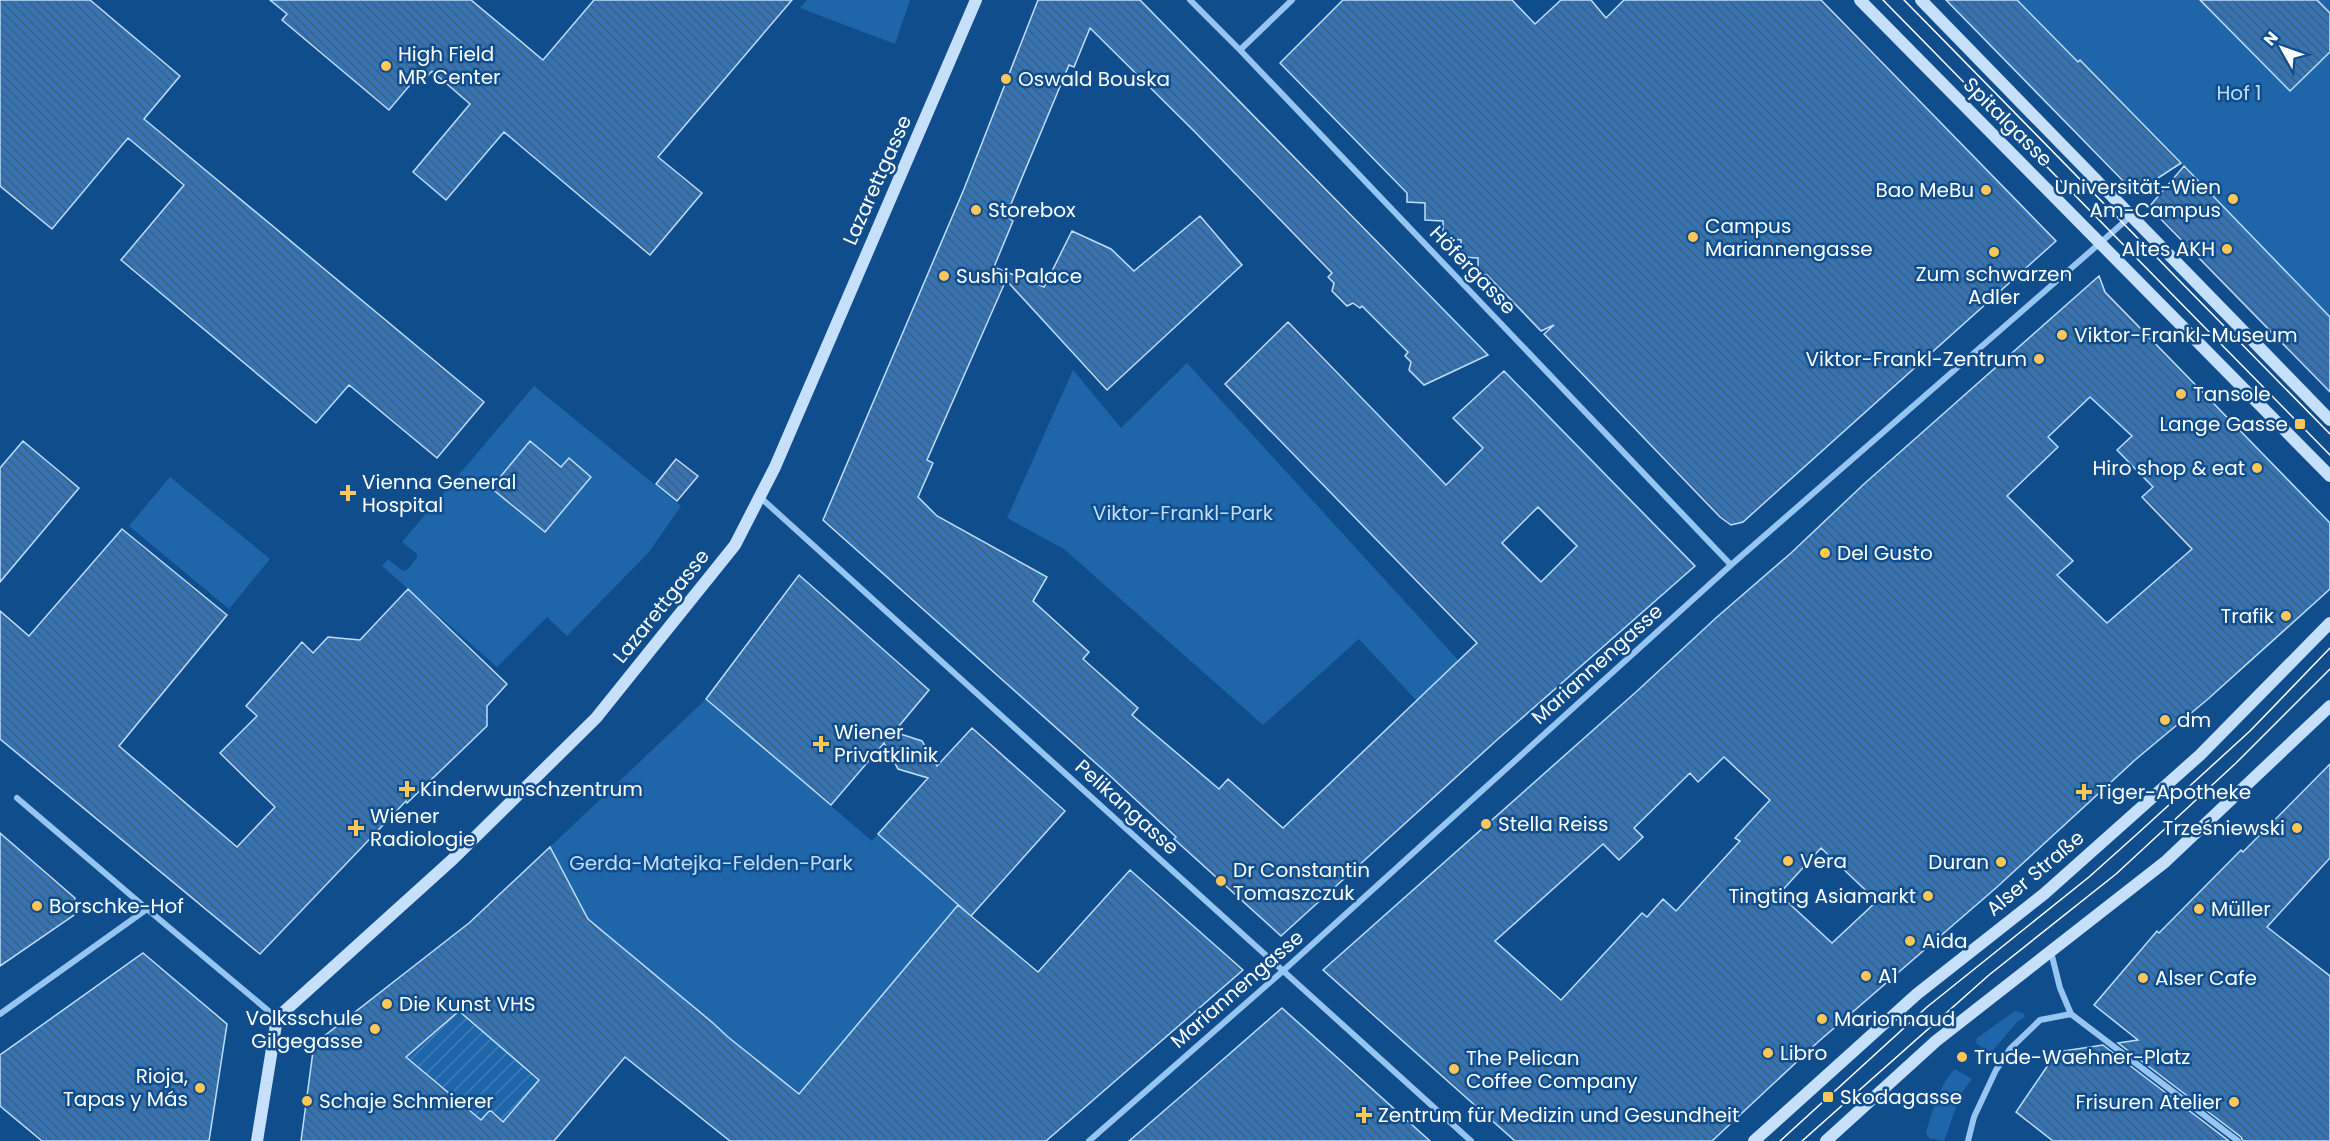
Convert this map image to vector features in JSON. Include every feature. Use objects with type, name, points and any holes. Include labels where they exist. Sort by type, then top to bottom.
[{"type":"main road","name":"Lazarettgasse","points":[[277,1018],[453,860],[596,718],[735,545],[761,498],[976,0]]},
{"type":"main road","name":"Spitalgasse","points":[[1860,0],[2330,476]]},
{"type":"main road","name":"Spitalgasse","points":[[1921,0],[2330,420]]},
{"type":"main road","name":"Alser Straße","points":[[1754,1141],[1917,994],[2044,894],[2200,755],[2330,623]]},
{"type":"main road","points":[[1826,1141],[1936,1041],[2165,862],[2330,706]]},
{"type":"main road","points":[[257,1141],[277,1018]]},
{"type":"street","name":"Höfergasse","points":[[1190,0],[1731,565]]},
{"type":"street","points":[[1240,50],[1292,0]]},
{"type":"street","name":"Mariannengasse","points":[[1089,1141],[1284,970],[1731,565],[2132,216]]},
{"type":"street","name":"Pelikangasse","points":[[761,498],[1471,1141]]},
{"type":"street","points":[[17,798],[277,1018]]},
{"type":"street","points":[[0,1014],[147,909]]},
{"type":"street","points":[[2051,952],[2060,988],[2071,1014],[2238,1141]]},
{"type":"street","points":[[1968,1141],[1974,1117],[1996,1070],[2010,1049],[2040,1020],[2071,1014]]},
{"type":"green space","points":[[807,0],[910,0],[895,44],[800,8]]},
{"type":"green space","name":"Hof 1","points":[[2017,0],[2330,0],[2330,317],[2080,60],[2078,62]]},
{"type":"green space","name":"Viktor-Frankl-Park","points":[[1187,363],[1459,661],[1417,701],[1359,639],[1263,725],[1064,549],[1007,518],[1073,370],[1121,428]]},
{"type":"green space","points":[[534,386],[681,506],[649,552],[567,636],[547,617],[497,667],[382,566],[388,559],[403,571],[407,570],[417,558],[417,554],[402,542]]},
{"type":"green space","points":[[170,477],[270,559],[229,609],[129,526]]},
{"type":"green space","name":"Gerda-Matejka-Felden-Park","points":[[706,699],[872,841],[878,834],[959,905],[799,1094],[588,919],[550,847]]},
{"type":"green space","points":[[460,996],[545,1073],[503,1122],[490,1110],[481,1120],[396,1047]]},
{"type":"green space","points":[[2015,1011],[2023,1013],[2025,1017],[2017,1022],[1990,1054],[1976,1043],[1977,1038]]},
{"type":"green space","points":[[1955,1069],[1972,1079],[1961,1094],[1944,1141],[1929,1138],[1926,1133],[1937,1099],[1945,1082]]},
{"type":"building","points":[[0,0],[90,0],[180,76],[144,119],[484,402],[437,458],[349,385],[316,423],[121,260],[184,185],[128,138],[52,229],[0,186]]},
{"type":"building","points":[[270,0],[471,0],[543,60],[594,0],[792,0],[658,157],[702,193],[650,255],[504,132],[446,200],[413,172],[470,104],[432,71],[420,84],[415,79],[389,110],[282,20],[287,14]]},
{"type":"building","points":[[1038,0],[1140,0],[1488,355],[1424,385],[1409,370],[1411,362],[1405,356],[1408,352],[1362,306],[1360,308],[1353,303],[1347,306],[1332,291],[1334,283],[1328,277],[1332,273],[1090,28],[1074,67],[1069,65],[1006,216],[1013,221],[994,267],[1044,287],[1072,231],[1111,249],[1134,271],[1200,216],[1242,265],[1107,390],[1006,280],[927,460],[933,463],[918,497],[937,516],[1047,577],[1033,601],[1089,652],[1083,659],[1138,708],[1132,715],[1219,789],[1228,779],[1283,828],[1477,643],[1225,384],[1288,322],[1446,485],[1483,448],[1453,418],[1504,371],[1695,566],[1498,739],[1281,936],[1174,839],[1176,837],[1108,774],[823,520],[964,189]],"holes":[[[1538,507],[1577,546],[1541,582],[1502,543]]]},
{"type":"building","name":"Campus Mariannengasse","points":[[1343,0],[1512,0],[1535,24],[1561,0],[1591,0],[1606,18],[1624,0],[1821,0],[2056,241],[1743,522],[1731,525],[1720,517],[1544,334],[1554,325],[1541,331],[1487,275],[1478,275],[1478,258],[1461,257],[1461,240],[1443,238],[1443,221],[1425,220],[1425,203],[1407,202],[1407,193],[1280,63]]},
{"type":"building","points":[[1946,0],[2017,0],[2078,62],[2080,60],[2181,163],[2135,193]]},
{"type":"building","points":[[2200,0],[2317,0],[2330,13],[2330,52],[2290,91]]},
{"type":"building","points":[[2184,166],[2330,317],[2330,392],[2149,207]]},
{"type":"building","points":[[2099,276],[2105,292],[2330,523],[2330,589],[2208,699],[2135,760],[1997,887],[1818,1042],[1712,1141],[1515,1141],[1323,970],[1791,553],[1864,484]],"holes":[[[2090,397],[2132,436],[2117,450],[2153,487],[2142,497],[2192,549],[2107,623],[2057,575],[2073,561],[2007,496],[2058,447],[2048,437]],[[1724,757],[1770,800],[1735,838],[1740,841],[1676,911],[1663,899],[1647,917],[1642,913],[1561,1000],[1495,941],[1603,844],[1619,860],[1643,837],[1634,828],[1690,773],[1698,782]],[[1821,848],[1877,901],[1832,943],[1779,894]]]},
{"type":"building","points":[[23,441],[79,488],[0,582],[0,468]]},
{"type":"building","points":[[530,441],[561,467],[569,458],[591,477],[545,532],[491,488]]},
{"type":"building","points":[[676,459],[698,476],[677,501],[656,484]]},
{"type":"building","points":[[122,529],[227,615],[119,746],[237,847],[275,807],[220,753],[257,716],[246,706],[302,642],[313,653],[328,637],[360,640],[408,589],[507,684],[487,706],[487,726],[407,803],[406,801],[260,954],[0,739],[0,611],[29,636]]},
{"type":"building","name":"Wiener Privatklinik","points":[[799,575],[929,690],[894,732],[922,741],[937,766],[972,728],[1065,811],[971,916],[878,834],[928,778],[898,769],[884,743],[831,805],[706,699]]},
{"type":"building","points":[[2330,764],[2330,858],[2267,927],[2330,976],[2330,1141],[2243,1141],[2241,1137],[2118,1043],[2138,1040],[2094,1005],[2157,931],[2159,933],[2241,850],[2243,852]]},
{"type":"building","name":"Borschke-Hof","points":[[0,833],[75,898],[74,915],[0,966]]},
{"type":"building","points":[[550,847],[588,919],[799,1094],[958,905],[1038,972],[1130,870],[1243,970],[1046,1141],[730,1141],[625,1057],[554,1141],[301,1141],[314,1044],[469,923]],"holes":[[[459,1011],[539,1080],[503,1122],[490,1110],[481,1120],[406,1057]]]},
{"type":"building","points":[[143,953],[227,1024],[209,1141],[42,1141],[0,1106],[0,1055]]},
{"type":"building","points":[[1282,1008],[1430,1141],[1129,1141],[1180,1097]]},
{"type":"building","points":[[2103,1045],[2229,1141],[2053,1141],[2016,1112],[2057,1052]]},
{"type":"tram line","points":[[1883,0],[2330,455]]},
{"type":"tram line","points":[[1904,0],[2330,434]]},
{"type":"tram line","points":[[1780,1141],[1927,1007],[2089,877],[2136,835],[2250,731],[2330,648]]},
{"type":"tram line","points":[[1802,1141],[1989,975],[2116,874],[2236,763],[2330,669]]},
{"type":"place","name":"High Field MR Center","points":[[386,66]]},
{"type":"place","name":"Oswald Bouska","points":[[1006,79]]},
{"type":"place","name":"Bao MeBu","points":[[1986,190]]},
{"type":"place","name":"Universität-Wien Am-Campus","points":[[2233,199]]},
{"type":"place","name":"Storebox","points":[[976,210]]},
{"type":"place","name":"Campus Mariannengasse","points":[[1693,237]]},
{"type":"place","name":"Altes AKH","points":[[2227,249]]},
{"type":"place","name":"Zum schwarzen Adler","points":[[1994,252]]},
{"type":"place","name":"Sushi Palace","points":[[944,276]]},
{"type":"place","name":"Viktor-Frankl-Museum","points":[[2062,335]]},
{"type":"place","name":"Viktor-Frankl-Zentrum","points":[[2039,359]]},
{"type":"place","name":"Tansole","points":[[2181,394]]},
{"type":"place","name":"Lange Gasse","points":[[2300,424]]},
{"type":"place","name":"Hiro shop & eat","points":[[2257,468]]},
{"type":"place","name":"Vienna General Hospital","points":[[348,493]]},
{"type":"place","name":"Del Gusto","points":[[1825,553]]},
{"type":"place","name":"Trafik","points":[[2286,616]]},
{"type":"place","name":"dm","points":[[2165,720]]},
{"type":"place","name":"Wiener Privatklinik","points":[[821,744]]},
{"type":"place","name":"Kinderwunschzentrum","points":[[407,789]]},
{"type":"place","name":"Tiger-Apotheke","points":[[2084,792]]},
{"type":"place","name":"Stella Reiss","points":[[1486,824]]},
{"type":"place","name":"Wiener Radiologie","points":[[356,828]]},
{"type":"place","name":"Trześniewski","points":[[2297,828]]},
{"type":"place","name":"Vera","points":[[1788,861]]},
{"type":"place","name":"Duran","points":[[2001,862]]},
{"type":"place","name":"Dr Constantin Tomaszczuk","points":[[1221,881]]},
{"type":"place","name":"Tingting Asiamarkt","points":[[1928,896]]},
{"type":"place","name":"Borschke-Hof","points":[[37,906]]},
{"type":"place","name":"Müller","points":[[2199,909]]},
{"type":"place","name":"Aida","points":[[1910,941]]},
{"type":"place","name":"A1","points":[[1866,976]]},
{"type":"place","name":"Alser Cafe","points":[[2143,978]]},
{"type":"place","name":"Die Kunst VHS","points":[[387,1004]]},
{"type":"place","name":"Marionnaud","points":[[1822,1019]]},
{"type":"place","name":"Volksschule Gilgegasse","points":[[375,1029]]},
{"type":"place","name":"Libro","points":[[1768,1053]]},
{"type":"place","name":"Trude-Waehner-Platz","points":[[1962,1057]]},
{"type":"place","name":"The Pelican Coffee Company","points":[[1454,1069]]},
{"type":"place","name":"Rioja, Tapas y Más","points":[[200,1088]]},
{"type":"place","name":"Skodagasse","points":[[1828,1097]]},
{"type":"place","name":"Schaje Schmierer","points":[[307,1101]]},
{"type":"place","name":"Frisuren Atelier","points":[[2234,1102]]},
{"type":"place","name":"Zentrum für Medizin und Gesundheit","points":[[1364,1115]]}]
